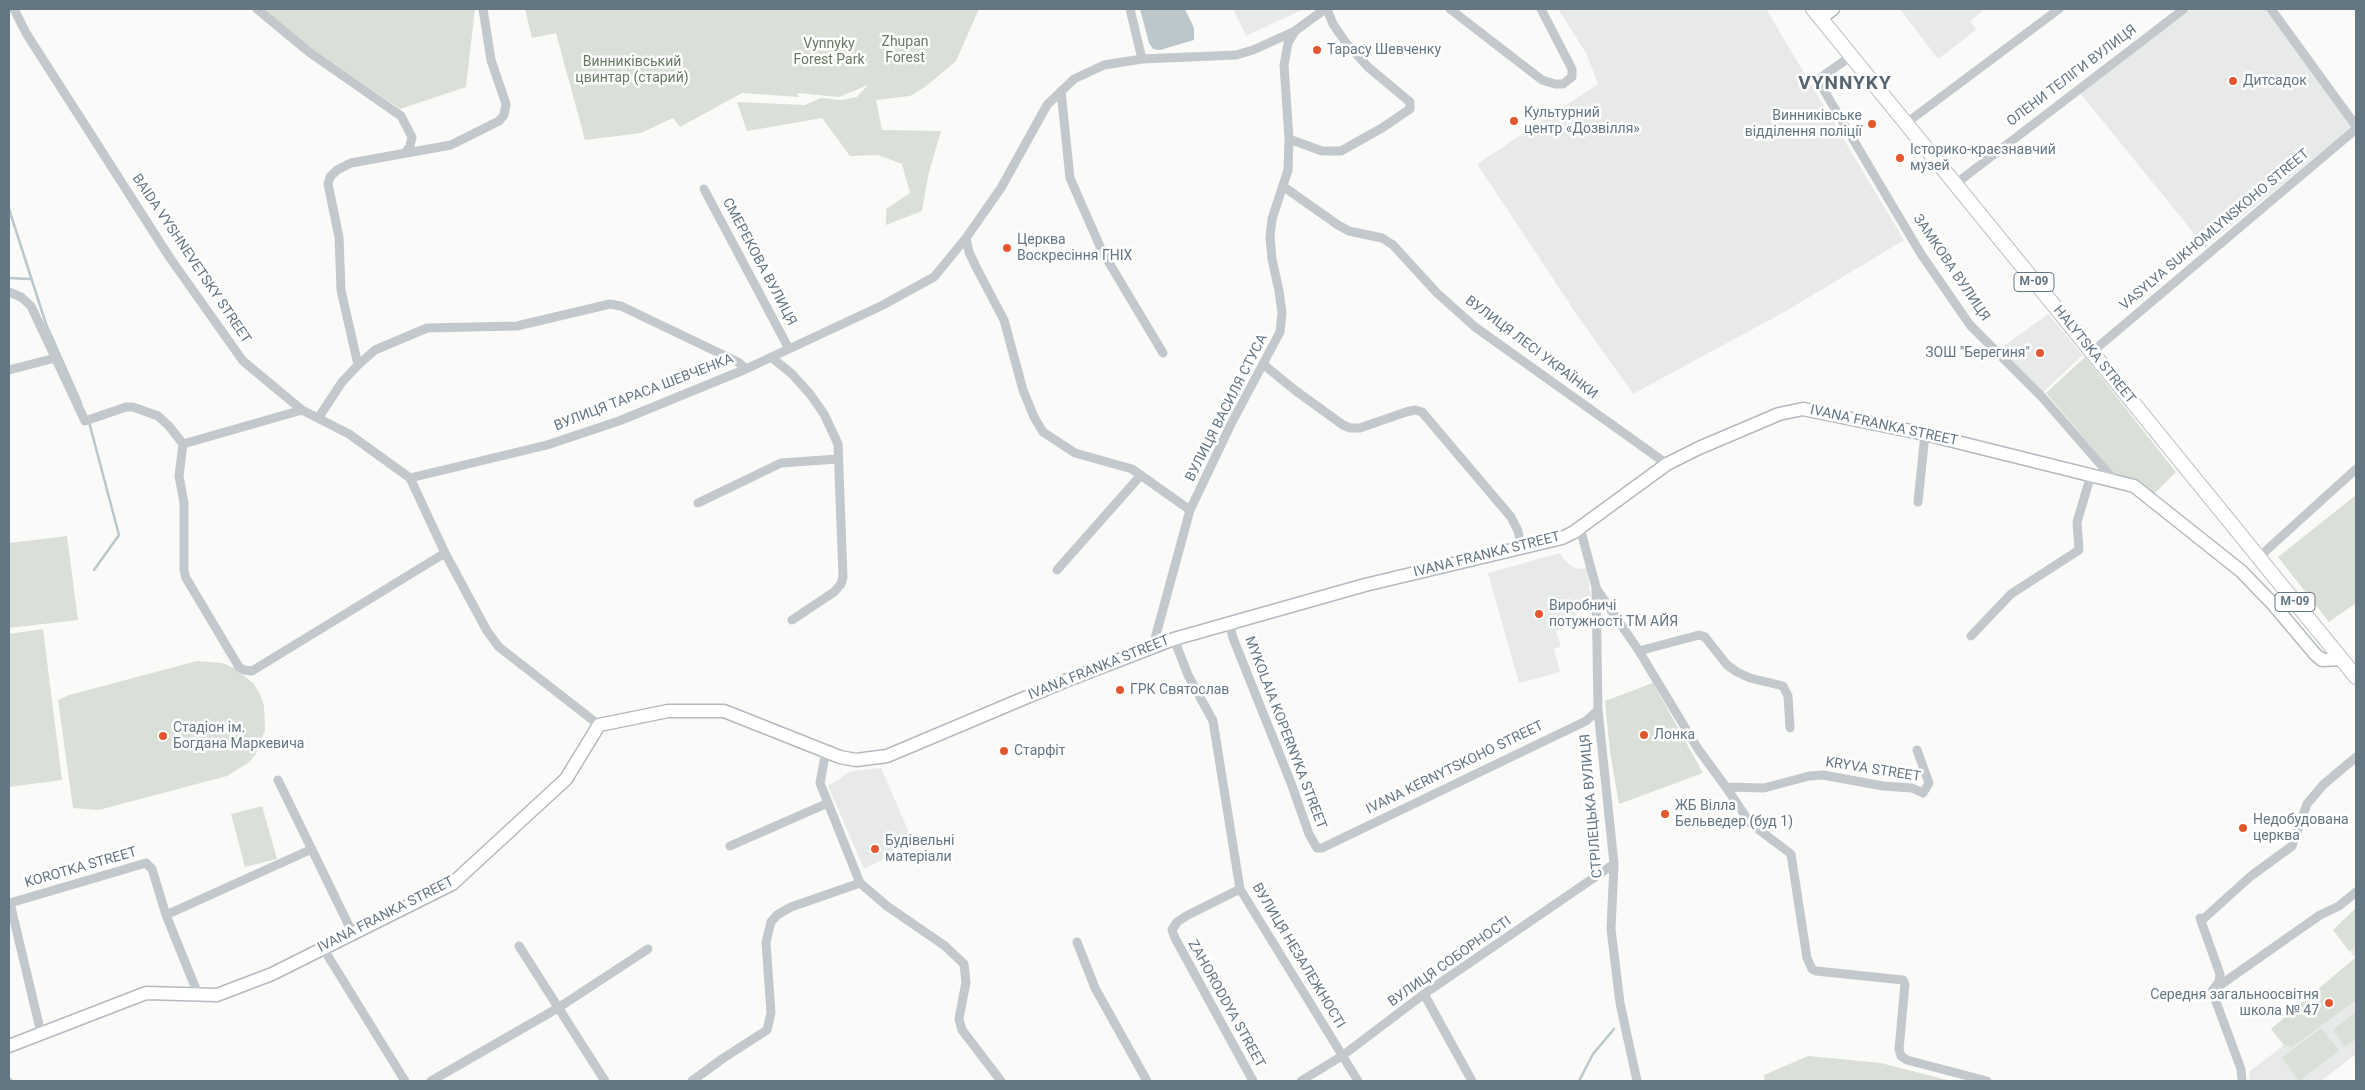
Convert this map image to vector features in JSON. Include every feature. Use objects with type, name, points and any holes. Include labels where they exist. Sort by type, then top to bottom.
[{"type":"main road","name":"HALYTSKA STREET","points":[[1817,13],[1954,185],[2356,678]]},
{"type":"street","name":"BAIDA VYSHNEVETSKY STREET","points":[[14,9],[43,61],[213,322],[243,361],[302,410],[349,434],[410,478],[445,553],[487,631],[499,647],[599,726]]},
{"type":"street","points":[[257,9],[296,43],[401,116],[412,136],[410,146],[405,153]]},
{"type":"street","points":[[358,365],[341,290],[339,238],[328,184],[330,177],[344,166],[461,141],[490,126],[504,115],[506,104],[491,60],[483,9]]},
{"type":"street","points":[[1130,9],[1142,59]]},
{"type":"street","points":[[1289,139],[1322,151],[1340,151],[1382,128],[1410,109],[1410,102],[1368,67],[1346,43],[1333,24],[1326,9]]},
{"type":"street","name":"ВУЛИЦЯ ТАРАСА ШЕВЧЕНКА","points":[[410,478],[547,445],[618,420],[746,369],[860,318],[934,277],[966,238],[1001,188],[1047,105],[1074,79],[1104,65],[1142,59],[1236,55],[1253,50],[1295,31],[1326,9]]},
{"type":"street","points":[[1450,9],[1542,80],[1563,84],[1572,77],[1572,69],[1541,9]]},
{"type":"street","points":[[1817,13],[1833,9]]},
{"type":"street","points":[[1905,124],[2059,9]]},
{"type":"street","name":"ОЛЕНИ ТЕЛІГИ ВУЛИЦЯ","points":[[1954,185],[2184,9]]},
{"type":"street","points":[[2271,9],[2356,127]]},
{"type":"street","name":"ВУЛИЦЯ ВАСИЛЯ СТУСА","points":[[1152,646],[1190,510],[1231,424],[1280,332],[1282,313],[1270,237],[1272,220],[1288,170],[1289,139],[1284,65],[1288,43],[1295,31]]},
{"type":"street","name":"ЗАМКОВА ВУЛИЦЯ","points":[[1850,56],[1820,79],[1819,82],[1921,254],[1970,325],[2042,397],[2115,481]]},
{"type":"street","points":[[1061,92],[1070,178],[1102,251],[1163,353]]},
{"type":"street","name":"VASYLYA SUKHOMLYNSKOHO STREET","points":[[2092,352],[2356,127]]},
{"type":"street","name":"ВУЛИЦЯ ЛЕСІ УКРАЇНКИ","points":[[1284,187],[1349,231],[1382,238],[1393,245],[1437,293],[1475,326],[1667,464]]},
{"type":"street","name":"СМЕРЕКОВА ВУЛИЦЯ","points":[[704,189],[789,349]]},
{"type":"street","points":[[966,238],[969,252],[1004,320],[1023,390],[1034,417],[1043,432],[1075,453],[1132,469],[1190,510]]},
{"type":"street","points":[[9,292],[21,297],[31,306],[85,421],[126,407],[150,412],[169,426],[183,444],[179,476],[184,503],[184,570],[186,578],[239,667],[252,671],[445,553]]},
{"type":"street","points":[[319,417],[342,382],[375,350],[427,328],[517,326],[610,304],[621,306],[738,362],[746,369]]},
{"type":"street","points":[[770,357],[792,374],[824,414],[838,444],[843,576],[841,584],[834,592],[792,620]]},
{"type":"street","points":[[9,370],[55,358]]},
{"type":"street","points":[[1264,365],[1296,391],[1350,428],[1360,428],[1406,412],[1415,410],[1422,412],[1511,517],[1518,531],[1522,549]]},
{"type":"street","name":"IVANA FRANKA STREET","points":[[9,1046],[146,993],[216,995],[272,974],[452,884],[566,779],[599,726],[668,711],[724,711],[840,757],[856,760],[887,756],[1152,646],[1229,622],[1459,561],[1522,549],[1562,538],[1580,528],[1667,464],[1699,448],[1779,414],[1803,409],[1925,434],[2134,486],[2241,571],[2322,660],[2340,659]]},
{"type":"street","points":[[183,444],[302,410]]},
{"type":"street","points":[[1918,502],[1925,434]]},
{"type":"street","points":[[698,502],[781,463],[838,459]]},
{"type":"street","points":[[2259,557],[2356,469]]},
{"type":"street","points":[[1058,570],[1141,475]]},
{"type":"street","points":[[1971,636],[2012,594],[2079,550],[2077,522],[2091,475]]},
{"type":"street","name":"СТРІЛЕЦЬКА ВУЛИЦЯ","points":[[1580,528],[1596,587],[1598,710],[1614,864],[1611,929],[1620,1003],[1637,1081]]},
{"type":"street","points":[[1596,587],[1639,651],[1698,749],[1750,823],[1792,854],[1807,958],[1812,969],[1816,971],[1903,980],[1899,1049],[1901,1056],[1907,1060],[1987,1081]]},
{"type":"street","name":"MYKOLAIA KOPERNYKA STREET","points":[[1229,622],[1309,834],[1314,845],[1322,848]]},
{"type":"street","points":[[1639,651],[1699,635],[1705,637],[1727,664],[1737,672],[1750,678],[1783,686],[1788,696],[1790,728]]},
{"type":"street","name":"ВУЛИЦЯ НЕЗАЛЕЖНОСТІ","points":[[1174,639],[1188,675],[1213,721],[1240,889],[1358,1081]]},
{"type":"street","name":"IVANA KERNYTSKOHO STREET","points":[[1322,848],[1586,720],[1598,710]]},
{"type":"street","name":"KRYVA STREET","points":[[1726,787],[1764,788],[1810,776],[1823,775],[1883,786],[1912,788],[1923,793],[1929,783],[1918,750]]},
{"type":"street","points":[[826,751],[820,783],[860,883],[887,906],[945,946],[964,964],[966,982],[959,1019],[962,1030],[1002,1081]]},
{"type":"street","points":[[2212,991],[2219,982],[2220,974],[2200,919],[2251,876],[2292,846],[2307,804],[2323,784],[2356,757]]},
{"type":"street","points":[[278,780],[353,934]]},
{"type":"street","points":[[730,846],[828,803]]},
{"type":"street","points":[[198,994],[166,915],[312,849]]},
{"type":"street","name":"KOROTKA STREET","points":[[41,1033],[10,903],[146,863],[152,869],[166,915]]},
{"type":"street","name":"ВУЛИЦЯ СОБОРНОСТІ","points":[[1301,1081],[1342,1056],[1424,994],[1614,864]]},
{"type":"street","points":[[692,1081],[722,1058],[768,1030],[771,1013],[766,942],[771,922],[791,907],[860,883]]},
{"type":"street","name":"ZAHORODDYA STREET","points":[[1240,889],[1188,915],[1177,922],[1172,930],[1174,938],[1253,1081]]},
{"type":"street","points":[[2212,991],[2320,915],[2339,906],[2356,892]]},
{"type":"street","points":[[1077,942],[1095,988],[1147,1081]]},
{"type":"street","points":[[519,946],[605,1081]]},
{"type":"street","points":[[323,948],[405,1081]]},
{"type":"street","points":[[431,1081],[558,1008],[648,949]]},
{"type":"street","points":[[2212,991],[2241,1068],[2242,1081]]},
{"type":"street","points":[[1424,994],[1472,1081]]},
{"type":"shaded area","points":[[1140,9],[1185,9],[1194,28],[1194,40],[1160,50],[1153,49],[1149,43]]},
{"type":"shaded area","points":[[1233,9],[1304,9],[1246,36]]},
{"type":"shaded area","points":[[1558,9],[1766,9],[1904,240],[1786,311],[1633,394],[1577,315],[1477,164],[1598,84],[1586,53]]},
{"type":"shaded area","points":[[1900,9],[1985,9],[1970,21],[1976,30],[1938,59]]},
{"type":"shaded area","points":[[2192,9],[2267,9],[2353,126],[2205,247],[2080,93]]},
{"type":"shaded area","name":"ЗОШ \"Берегиня\"","points":[[2048,314],[2083,355],[2041,394],[1997,351]]},
{"type":"shaded area","points":[[1560,553],[1564,560],[1576,569],[1587,568],[1591,599],[1572,606],[1579,622],[1556,631],[1561,646],[1554,649],[1560,672],[1519,683],[1488,573]]},
{"type":"shaded area","points":[[881,768],[914,844],[864,869],[828,786],[851,771]]},
{"type":"shaded area","name":"Середня загальноосвітня школа № 47","points":[[2356,908],[2356,1054],[2321,1081],[2250,1081],[2249,1072],[2284,1045],[2271,1029],[2355,958],[2333,930]]},
{"type":"green space","points":[[261,9],[475,9],[466,87],[400,109],[292,35]]},
{"type":"green space","points":[[525,9],[979,9],[956,61],[925,87],[910,96],[876,100],[882,130],[941,131],[928,176],[922,211],[886,225],[886,209],[910,193],[902,164],[878,155],[850,156],[822,118],[747,131],[737,102],[805,105],[821,98],[841,100],[857,97],[868,85],[839,97],[797,93],[799,97],[742,93],[680,127],[673,118],[641,133],[585,140],[556,33],[532,38]]},
{"type":"green space","points":[[2085,357],[2176,472],[2154,494],[2137,479],[2117,477],[2046,393]]},
{"type":"green space","points":[[2356,495],[2356,603],[2329,622],[2278,557]]},
{"type":"green space","points":[[67,536],[78,620],[9,628],[9,543]]},
{"type":"green space","points":[[43,629],[62,780],[9,787],[9,634]]},
{"type":"green space","name":"Стадіон ім. Богдана Маркевича","points":[[197,661],[222,663],[234,668],[253,683],[260,694],[264,706],[265,730],[256,754],[248,763],[227,776],[99,810],[73,808],[58,700],[69,695]]},
{"type":"green space","name":"Лонка","points":[[1653,683],[1703,773],[1619,804],[1610,752],[1605,701]]},
{"type":"green space","points":[[262,806],[277,859],[245,867],[231,814]]},
{"type":"green space","points":[[2356,908],[2356,946],[2349,951],[2333,930]]},
{"type":"green space","points":[[2355,958],[2356,1000],[2292,1047],[2284,1045],[2271,1029]]},
{"type":"green space","points":[[2356,1012],[2356,1039],[2345,1047],[2333,1030]]},
{"type":"green space","points":[[2321,1028],[2339,1051],[2299,1081],[2282,1058]]},
{"type":"green space","points":[[1808,1056],[1881,1063],[1951,1081],[1764,1081],[1764,1075]]},
{"type":"waterway","points":[[9,209],[46,324],[81,403]]},
{"type":"waterway","points":[[9,278],[30,279]]},
{"type":"waterway","points":[[89,422],[119,535],[94,570]]},
{"type":"waterway","points":[[1579,1081],[1593,1054],[1614,1029]]},
{"type":"waterway","points":[[9,1078],[12,1081]]},
{"type":"place","name":"Тарасу Шевченку","points":[[1317,50]]},
{"type":"place","name":"Дитсадок","points":[[2233,81]]},
{"type":"place","name":"Культурний центр «Дозвілля»","points":[[1514,121]]},
{"type":"place","name":"Винниківське відділення поліції","points":[[1872,124]]},
{"type":"place","name":"Історико-краєзнавчий музей","points":[[1900,158]]},
{"type":"place","name":"Церква Воскресіння ГНІХ","points":[[1007,248]]},
{"type":"place","name":"ЗОШ \"Берегиня\"","points":[[2040,353]]},
{"type":"place","name":"Виробничі потужності ТМ АЙЯ","points":[[1539,614]]},
{"type":"place","name":"ГРК Святослав","points":[[1120,690]]},
{"type":"place","name":"Лонка","points":[[1644,735]]},
{"type":"place","name":"Стадіон ім. Богдана Маркевича","points":[[163,736]]},
{"type":"place","name":"Старфіт","points":[[1004,751]]},
{"type":"place","name":"ЖБ Вілла Бельведер (буд 1)","points":[[1665,814]]},
{"type":"place","name":"Недобудована церква","points":[[2243,828]]},
{"type":"place","name":"Будівельні матеріали","points":[[875,849]]},
{"type":"place","name":"Середня загальноосвітня школа № 47","points":[[2329,1003]]},
{"type":"district","name":"VYNNYKY","points":[[1845,84]]},
{"type":"park label","name":"Zhupan Forest","points":[[905,50]]},
{"type":"park label","name":"Vynnyky Forest Park","points":[[829,52]]},
{"type":"park label","name":"Винниківський цвинтар (старий)","points":[[632,70]]}]
